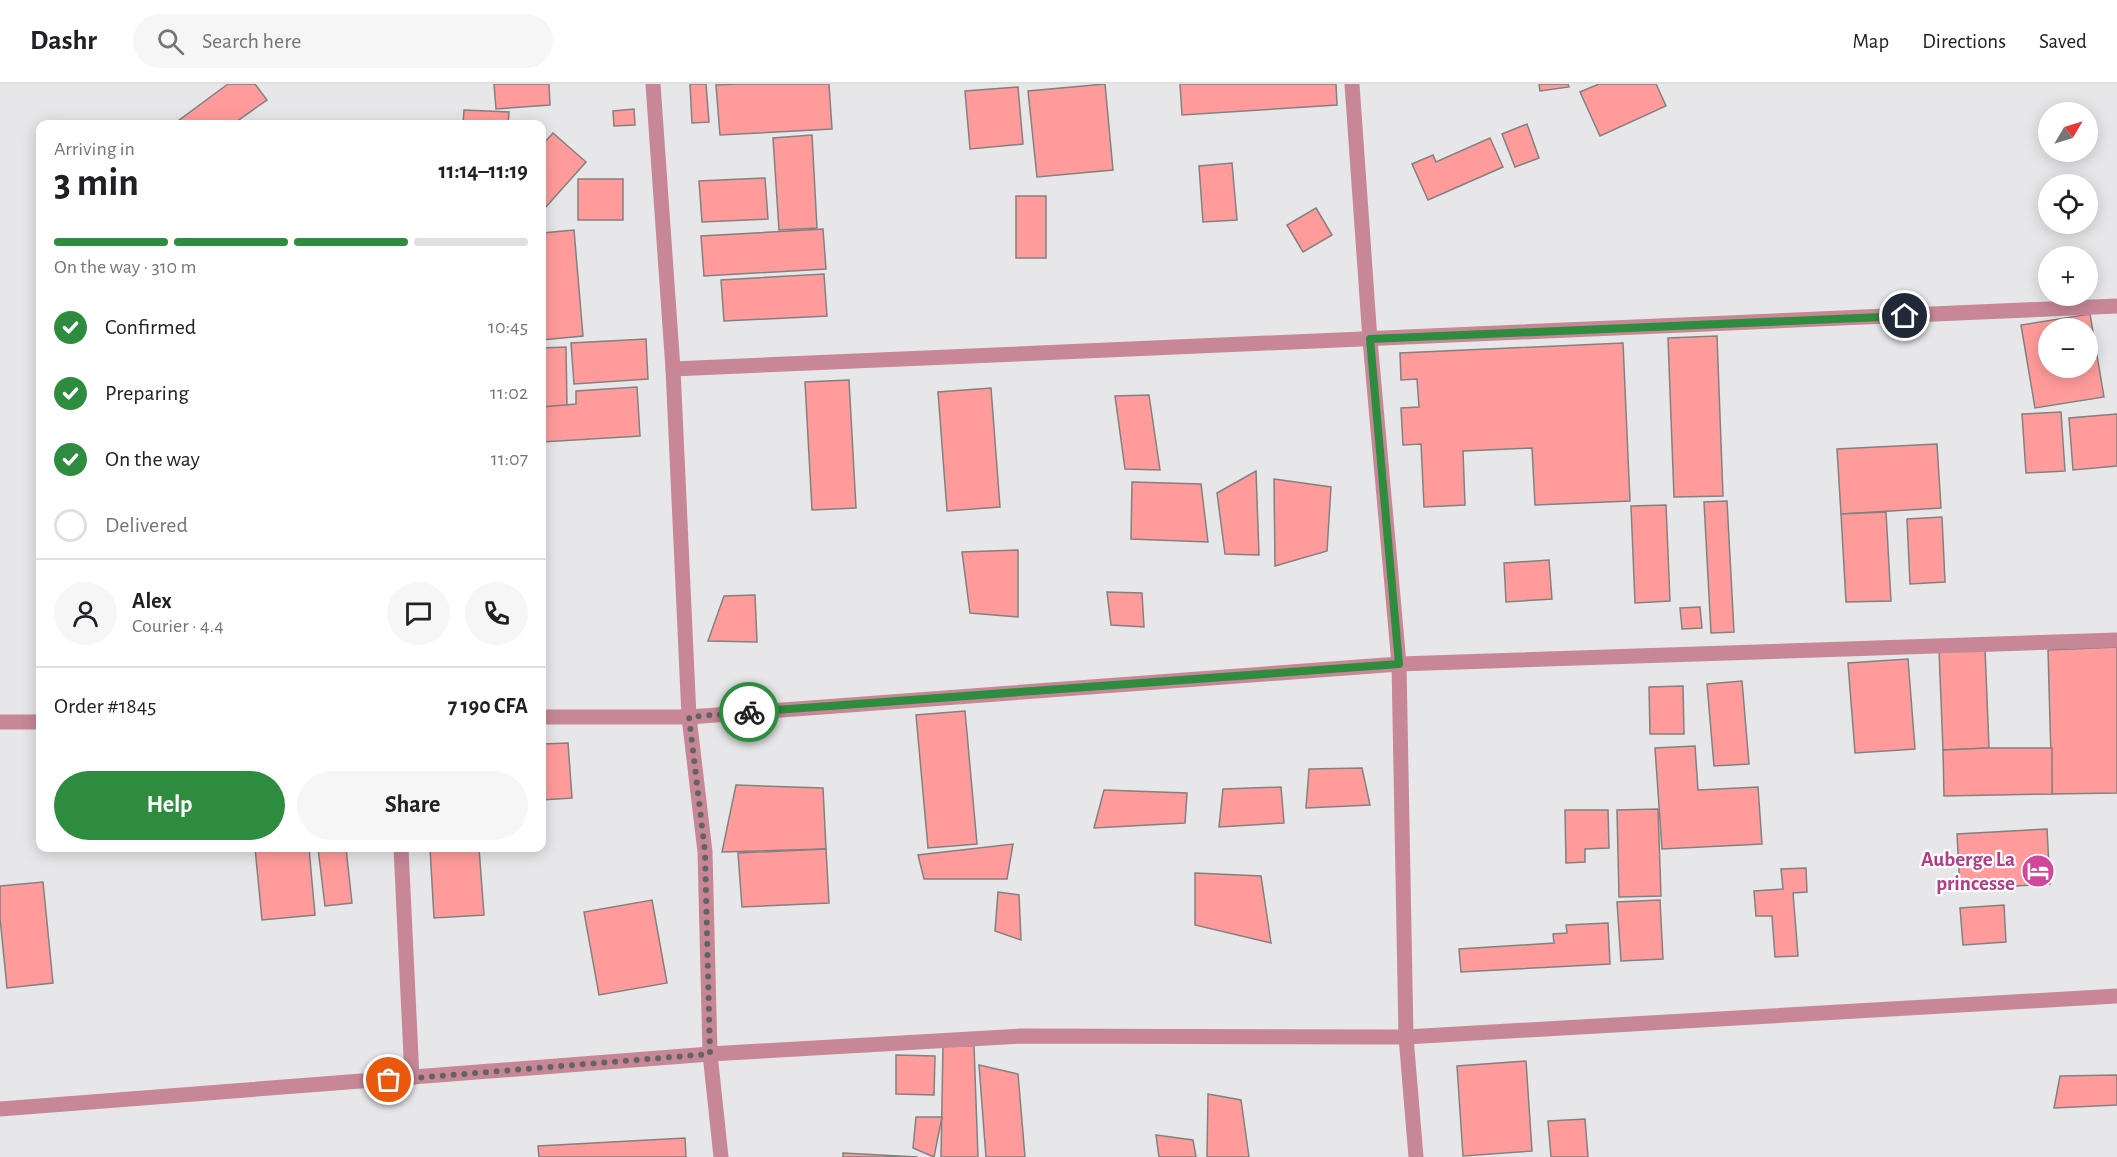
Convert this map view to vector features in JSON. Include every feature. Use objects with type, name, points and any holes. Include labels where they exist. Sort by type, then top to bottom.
[{"type":"street","points":[[654,84],[673,369],[689,717],[705,852],[710,1054],[721,1157]]},
{"type":"street","points":[[1352,84],[1370,339],[1399,664],[1406,1036],[1416,1157]]},
{"type":"street","points":[[673,369],[2117,306]]},
{"type":"street","points":[[546,717],[689,717],[1399,664],[2117,640]]},
{"type":"street","points":[[0,722],[36,722]]},
{"type":"street","points":[[401,852],[412,1078]]},
{"type":"street","points":[[0,1109],[710,1054],[1022,1036],[1406,1036],[2117,996]]},
{"type":"building","points":[[228,84],[255,84],[267,100],[239,120],[179,120]]},
{"type":"building","points":[[494,84],[549,84],[550,105],[496,109]]},
{"type":"building","points":[[690,84],[706,84],[709,122],[692,123]]},
{"type":"building","points":[[829,84],[832,129],[720,135],[716,85]]},
{"type":"building","points":[[1105,84],[1113,170],[1037,177],[1028,91]]},
{"type":"building","points":[[1180,84],[1336,84],[1337,105],[1182,115]]},
{"type":"building","points":[[1539,84],[1568,84],[1569,87],[1540,91]]},
{"type":"building","points":[[1599,84],[1656,84],[1666,106],[1600,136],[1580,92]]},
{"type":"building","points":[[1018,87],[1023,144],[970,149],[965,91]]},
{"type":"building","points":[[634,109],[635,125],[614,126],[613,111]]},
{"type":"building","points":[[464,110],[509,112],[508,120],[463,120]]},
{"type":"building","points":[[1527,124],[1539,158],[1515,167],[1502,134]]},
{"type":"building","points":[[553,133],[586,162],[546,207],[546,141]]},
{"type":"building","points":[[812,135],[817,228],[779,230],[773,138]]},
{"type":"building","points":[[1490,138],[1503,167],[1428,200],[1412,164],[1433,155],[1436,162]]},
{"type":"building","points":[[1232,163],[1237,220],[1203,222],[1199,166]]},
{"type":"building","points":[[765,178],[768,219],[702,222],[699,181]]},
{"type":"building","points":[[578,179],[623,179],[623,220],[578,220]]},
{"type":"building","points":[[1016,196],[1046,196],[1046,258],[1016,258]]},
{"type":"building","points":[[1316,208],[1332,235],[1303,252],[1287,225]]},
{"type":"building","points":[[823,229],[826,269],[704,276],[701,236]]},
{"type":"building","points":[[574,230],[583,336],[546,340],[546,233]]},
{"type":"building","points":[[824,274],[827,316],[724,321],[721,280]]},
{"type":"building","points":[[2090,314],[2091,318],[2065,318]]},
{"type":"building","points":[[2038,322],[2038,378],[2098,378],[2098,361],[2104,397],[2035,408],[2021,325]]},
{"type":"building","points":[[1717,336],[1723,496],[1674,497],[1668,338]]},
{"type":"building","points":[[646,339],[648,379],[574,384],[571,343]]},
{"type":"building","points":[[1623,343],[1630,501],[1535,505],[1532,448],[1463,451],[1465,505],[1424,507],[1421,444],[1403,445],[1401,408],[1419,407],[1417,379],[1401,380],[1400,353]]},
{"type":"building","points":[[566,347],[567,407],[546,407],[546,348]]},
{"type":"building","points":[[849,380],[856,508],[812,510],[805,382]]},
{"type":"building","points":[[637,387],[640,436],[546,442],[546,407],[576,404],[576,391]]},
{"type":"building","points":[[991,388],[1000,507],[947,511],[938,392]]},
{"type":"building","points":[[1149,395],[1160,470],[1125,469],[1115,396]]},
{"type":"building","points":[[2061,412],[2065,471],[2026,473],[2022,414]]},
{"type":"building","points":[[2117,414],[2117,466],[2073,470],[2069,418]]},
{"type":"building","points":[[1937,444],[1941,508],[1841,514],[1837,449]]},
{"type":"building","points":[[1256,471],[1259,555],[1225,554],[1217,493]]},
{"type":"building","points":[[1274,479],[1331,487],[1327,551],[1275,566]]},
{"type":"building","points":[[1132,482],[1201,484],[1208,542],[1131,539]]},
{"type":"building","points":[[1727,501],[1734,632],[1711,633],[1704,502]]},
{"type":"building","points":[[1666,505],[1670,601],[1635,603],[1631,506]]},
{"type":"building","points":[[1886,512],[1891,601],[1846,602],[1841,514]]},
{"type":"building","points":[[1942,517],[1945,582],[1910,584],[1907,519]]},
{"type":"building","points":[[1018,550],[1018,617],[970,613],[962,552]]},
{"type":"building","points":[[1549,560],[1552,599],[1506,602],[1504,563]]},
{"type":"building","points":[[1107,592],[1142,593],[1144,627],[1111,625]]},
{"type":"building","points":[[755,595],[757,642],[708,641],[724,596]]},
{"type":"building","points":[[1700,607],[1702,628],[1682,629],[1680,608]]},
{"type":"building","points":[[2117,647],[2117,793],[2052,794],[2048,650]]},
{"type":"building","points":[[1985,648],[1989,748],[1943,750],[1939,650]]},
{"type":"building","points":[[1908,659],[1915,749],[1855,753],[1848,663]]},
{"type":"building","points":[[1742,681],[1749,764],[1714,766],[1707,684]]},
{"type":"building","points":[[1683,686],[1684,734],[1650,734],[1649,687]]},
{"type":"building","points":[[965,711],[977,844],[928,848],[916,715]]},
{"type":"building","points":[[568,743],[572,798],[546,800],[546,744]]},
{"type":"building","points":[[1695,746],[1698,790],[1758,787],[1762,844],[1662,849],[1655,748]]},
{"type":"building","points":[[2052,748],[2052,794],[1944,796],[1943,750]]},
{"type":"building","points":[[1362,768],[1370,805],[1306,808],[1309,769]]},
{"type":"building","points":[[736,785],[823,788],[826,849],[722,852]]},
{"type":"building","points":[[1281,787],[1284,823],[1219,827],[1223,789]]},
{"type":"building","points":[[1104,790],[1187,793],[1185,823],[1094,828]]},
{"type":"building","points":[[1658,809],[1661,896],[1619,897],[1617,810]]},
{"type":"building","points":[[1565,810],[1608,810],[1609,848],[1585,849],[1585,862],[1566,863]]},
{"type":"building","points":[[2047,829],[2050,884],[1960,889],[1957,834]]},
{"type":"building","points":[[1013,844],[1007,879],[924,879],[918,855]]},
{"type":"building","points":[[826,849],[829,903],[742,907],[738,853]]},
{"type":"building","points":[[255,852],[309,852],[315,915],[262,920]]},
{"type":"building","points":[[318,852],[346,852],[352,903],[325,906]]},
{"type":"building","points":[[430,852],[479,852],[484,915],[434,918]]},
{"type":"building","points":[[1806,868],[1807,892],[1793,893],[1798,956],[1775,957],[1772,916],[1756,916],[1754,891],[1783,889],[1781,869]]},
{"type":"building","points":[[1195,873],[1261,876],[1271,943],[1195,925]]},
{"type":"building","points":[[43,882],[53,983],[7,988],[0,918],[0,886]]},
{"type":"building","points":[[998,892],[1019,895],[1021,940],[995,931]]},
{"type":"building","points":[[652,900],[667,983],[599,995],[584,912]]},
{"type":"building","points":[[1660,900],[1663,959],[1621,961],[1617,902]]},
{"type":"building","points":[[2004,905],[2006,942],[1963,945],[1960,908]]},
{"type":"building","points":[[1608,923],[1610,964],[1461,972],[1459,949],[1554,943],[1553,934],[1567,933],[1566,925]]},
{"type":"building","points":[[943,1045],[974,1046],[978,1157],[941,1157]]},
{"type":"building","points":[[896,1055],[935,1056],[934,1095],[896,1094]]},
{"type":"building","points":[[1526,1061],[1532,1151],[1463,1156],[1457,1066]]},
{"type":"building","points":[[979,1065],[1018,1074],[1025,1157],[986,1157]]},
{"type":"building","points":[[2117,1075],[2117,1105],[2054,1108],[2060,1076]]},
{"type":"building","points":[[1208,1094],[1241,1100],[1249,1157],[1207,1157]]},
{"type":"building","points":[[916,1117],[942,1117],[934,1157],[913,1148]]},
{"type":"building","points":[[1585,1119],[1588,1157],[1551,1157],[1548,1121]]},
{"type":"building","points":[[1156,1135],[1193,1140],[1196,1157],[1159,1157]]},
{"type":"building","points":[[685,1138],[686,1157],[539,1157],[538,1146]]},
{"type":"building","points":[[843,1153],[918,1157],[843,1157]]},
{"type":"way so far","points":[[389,1080],[710,1054],[705,852],[689,717],[749,712]]},
{"type":"place","name":"Auberge La princesse","points":[[2038,871]]},
{"type":"route","points":[[749,712],[1399,664],[1370,339],[1905,316]]}]
